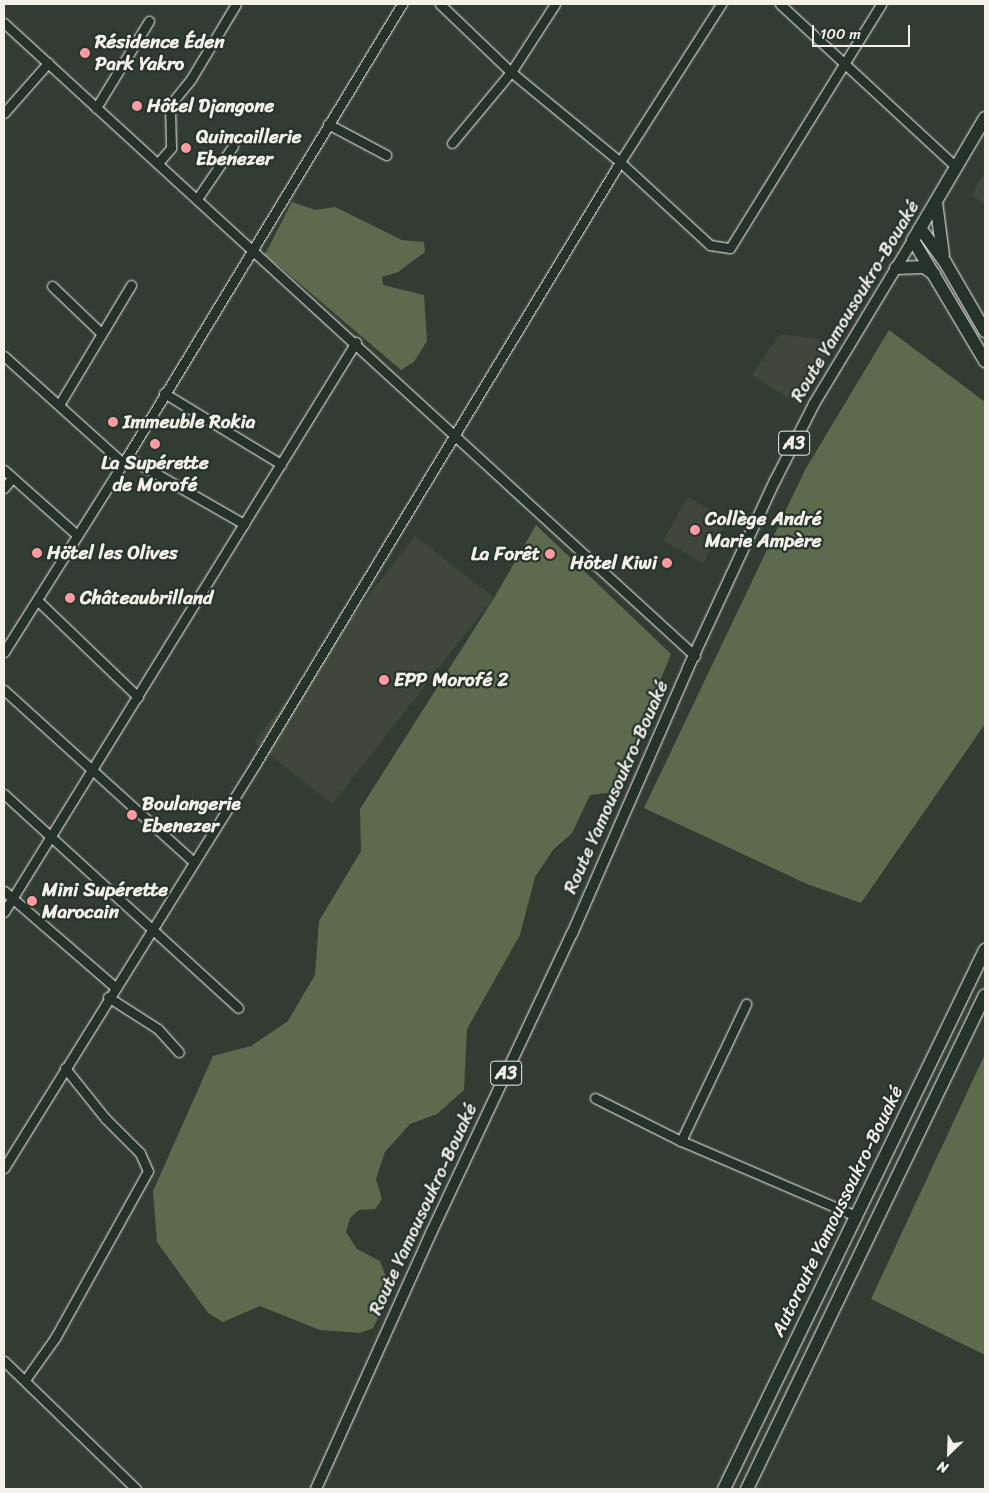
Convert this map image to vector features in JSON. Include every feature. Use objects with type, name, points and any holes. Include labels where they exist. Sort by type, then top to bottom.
[{"type":"highway","name":"Route Yamousoukro-Bouaké","points":[[912,240],[985,118]]},
{"type":"highway","points":[[936,202],[938,233],[945,262]]},
{"type":"highway","points":[[920,228],[945,262],[985,331]]},
{"type":"highway","points":[[912,240],[935,274],[985,361]]},
{"type":"highway","points":[[896,268],[924,267],[935,274]]},
{"type":"highway","name":"Autoroute Yamoussoukro-Bouaké","points":[[724,1489],[985,950]]},
{"type":"highway","points":[[747,1489],[985,995]]},
{"type":"main road","name":"Route Yamousoukro-Bouaké","points":[[316,1489],[431,1232],[572,934],[771,489],[810,412],[912,240]]},
{"type":"street","points":[[158,163],[170,148],[170,105],[191,79],[236,4]]},
{"type":"street","points":[[4,652],[125,460],[252,248],[402,4]]},
{"type":"street","points":[[440,4],[511,72],[620,162],[710,245],[730,248],[882,4]]},
{"type":"street","points":[[452,143],[511,72],[555,4]]},
{"type":"street","points":[[4,1168],[456,436],[620,162],[722,4]]},
{"type":"street","points":[[780,4],[956,166]]},
{"type":"street","points":[[96,108],[149,20]]},
{"type":"street","points":[[4,23],[356,342],[695,656]]},
{"type":"street","points":[[4,113],[48,63]]},
{"type":"street","points":[[328,124],[386,155]]},
{"type":"street","points":[[197,199],[233,146]]},
{"type":"street","points":[[59,404],[131,285]]},
{"type":"street","points":[[52,286],[101,333]]},
{"type":"street","points":[[4,912],[356,342]]},
{"type":"street","points":[[4,356],[125,460],[244,524]]},
{"type":"street","points":[[164,393],[281,464]]},
{"type":"street","points":[[4,470],[77,535]]},
{"type":"street","points":[[4,488],[12,478]]},
{"type":"street","points":[[37,600],[138,697]]},
{"type":"street","points":[[4,690],[194,862]]},
{"type":"street","points":[[4,794],[238,1008]]},
{"type":"street","points":[[4,891],[115,987]]},
{"type":"street","points":[[108,997],[158,1029],[180,1052]]},
{"type":"street","points":[[681,1141],[746,1004]]},
{"type":"street","points":[[25,1380],[55,1338],[148,1171],[140,1153],[105,1118],[65,1068]]},
{"type":"street","points":[[595,1098],[681,1141],[856,1216]]},
{"type":"street","points":[[4,1361],[25,1380],[124,1485],[136,1489]]},
{"type":"shaded area","points":[[985,172],[985,205],[971,195]]},
{"type":"shaded area","points":[[780,334],[834,341],[799,405],[752,375]]},
{"type":"shaded area","name":"Collège André Marie Ampère","points":[[688,497],[728,520],[703,563],[663,540]]},
{"type":"shaded area","name":"EPP Morofé 2","points":[[415,536],[494,598],[332,804],[254,742]]},
{"type":"green space","points":[[292,202],[315,210],[335,207],[402,240],[424,242],[425,252],[398,272],[382,277],[383,285],[424,295],[427,341],[414,362],[401,370],[265,254]]},
{"type":"green space","points":[[889,330],[985,402],[985,724],[861,903],[807,884],[644,808],[805,470]]},
{"type":"green space","points":[[536,525],[671,654],[636,741],[626,776],[616,792],[590,795],[572,833],[553,850],[535,877],[520,935],[467,1029],[464,1090],[437,1114],[410,1124],[385,1152],[376,1179],[382,1199],[375,1209],[359,1210],[350,1218],[346,1232],[357,1249],[380,1261],[388,1283],[383,1308],[373,1328],[360,1333],[320,1330],[260,1306],[223,1322],[208,1313],[157,1242],[153,1191],[213,1056],[251,1046],[288,1021],[315,975],[319,921],[361,851],[360,809],[494,598]]},
{"type":"green space","points":[[985,1054],[985,1355],[871,1299]]},
{"type":"place","name":"Résidence Éden Park Yakro","points":[[85,53]]},
{"type":"place","name":"Hôtel Djangone","points":[[137,106]]},
{"type":"place","name":"Quincaillerie Ebenezer","points":[[186,148]]},
{"type":"place","name":"Immeuble Rokia","points":[[113,422]]},
{"type":"place","name":"La Supérette de Morofé","points":[[155,444]]},
{"type":"place","name":"Collège André Marie Ampère","points":[[695,530]]},
{"type":"place","name":"Hötel les Olives","points":[[37,553]]},
{"type":"place","name":"La Forêt","points":[[550,554]]},
{"type":"place","name":"Hôtel Kiwi","points":[[667,563]]},
{"type":"place","name":"Châteaubrilland","points":[[70,598]]},
{"type":"place","name":"EPP Morofé 2","points":[[384,680]]},
{"type":"place","name":"Boulangerie Ebenezer","points":[[132,815]]},
{"type":"place","name":"Mini Supérette Marocain","points":[[32,901]]}]
